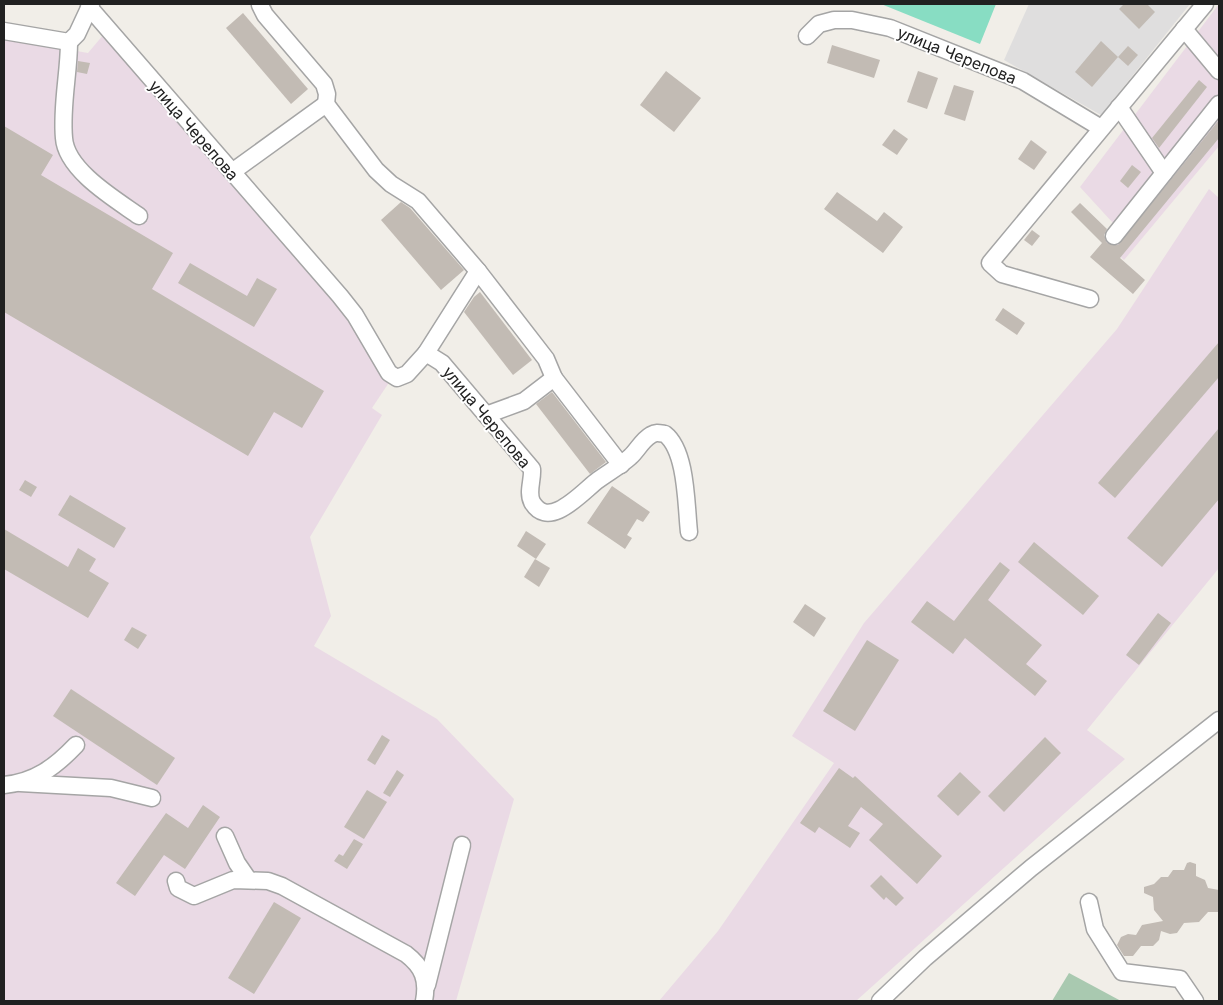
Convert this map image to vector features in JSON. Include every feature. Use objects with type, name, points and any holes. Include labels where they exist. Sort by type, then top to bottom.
[{"type":"street","points":[[260,4],[265,15],[324,84],[327,94],[326,104],[376,170],[391,184],[418,201],[478,271],[546,359],[554,378],[620,465]]},
{"type":"street","points":[[1090,299],[1002,274],[990,263],[1205,4]]},
{"type":"street","name":"улица Черепова","points":[[69,42],[76,34],[90,5],[355,315],[389,373],[397,378],[407,374],[426,353],[442,363],[532,468],[530,492],[532,503],[539,509],[549,513],[559,511],[620,465],[648,436],[656,432],[665,434],[676,447],[681,467],[689,532]]},
{"type":"street","name":"улица Черепова","points":[[807,36],[819,24],[834,20],[852,20],[890,28],[1023,81],[1101,128]]},
{"type":"street","points":[[1184,29],[1219,71]]},
{"type":"street","points":[[4,31],[69,42],[64,140],[75,164],[92,182],[139,216]]},
{"type":"street","points":[[232,172],[326,104]]},
{"type":"street","points":[[1114,236],[1219,104]]},
{"type":"street","points":[[1119,107],[1164,173]]},
{"type":"street","points":[[426,353],[478,271]]},
{"type":"street","points":[[486,414],[524,402],[554,378]]},
{"type":"street","points":[[880,1001],[925,958],[1031,868],[1219,720]]},
{"type":"street","points":[[12,784],[37,778],[60,762],[76,745]]},
{"type":"street","points":[[12,784],[111,788],[152,798]]},
{"type":"street","points":[[225,836],[237,864],[248,878]]},
{"type":"street","points":[[425,995],[462,845]]},
{"type":"street","points":[[176,881],[178,888],[194,896],[233,880],[248,878],[268,880],[282,886],[406,954],[418,963],[424,974],[425,995]]},
{"type":"street","points":[[1089,902],[1095,929],[1122,972],[1180,979],[1195,1001]]},
{"type":"shaded area","points":[[1029,4],[1190,4],[1101,115],[1004,60]]},
{"type":"shaded area","points":[[1219,4],[1219,146],[1124,260],[1103,240],[1113,223],[1080,187]]},
{"type":"shaded area","points":[[104,34],[345,309],[390,381],[372,408],[382,415],[310,537],[331,616],[314,646],[437,719],[514,799],[456,1001],[4,1001],[4,38],[88,53]]},
{"type":"shaded area","points":[[1209,189],[1219,198],[1219,568],[1087,730],[1125,759],[856,1001],[659,1001],[718,931],[834,763],[792,736],[864,623],[1117,329]]},
{"type":"green space","points":[[881,4],[996,4],[980,44]]},
{"type":"green space","points":[[1069,973],[1121,1001],[1052,1001]]},
{"type":"building","points":[[1124,4],[1147,4],[1155,12],[1139,29],[1119,9]]},
{"type":"building","points":[[243,13],[308,89],[291,104],[226,28]]},
{"type":"building","points":[[1101,41],[1118,57],[1092,87],[1075,72]]},
{"type":"building","points":[[832,45],[880,60],[874,78],[827,63]]},
{"type":"building","points":[[1128,46],[1138,55],[1128,66],[1118,57]]},
{"type":"building","points":[[78,61],[90,63],[87,74],[77,72]]},
{"type":"building","points":[[666,71],[701,98],[674,132],[640,105]]},
{"type":"building","points":[[918,71],[938,78],[927,109],[907,102]]},
{"type":"building","points":[[1199,80],[1207,87],[1159,148],[1152,138]]},
{"type":"building","points":[[954,85],[974,91],[965,121],[944,114]]},
{"type":"building","points":[[1219,120],[1219,138],[1120,258],[1145,280],[1133,294],[1090,257],[1102,243],[1071,212],[1080,203],[1107,229],[1104,235],[1107,243],[1118,245]]},
{"type":"building","points":[[4,126],[53,155],[41,175],[173,253],[152,289],[324,391],[302,428],[274,412],[248,456],[4,312]]},
{"type":"building","points":[[894,129],[908,139],[897,155],[882,145]]},
{"type":"building","points":[[1031,140],[1047,152],[1034,170],[1018,159]]},
{"type":"building","points":[[1132,165],[1141,172],[1128,188],[1120,181]]},
{"type":"building","points":[[837,192],[877,221],[884,212],[903,227],[883,253],[824,209]]},
{"type":"building","points":[[401,202],[410,208],[464,270],[441,290],[381,220]]},
{"type":"building","points":[[1032,230],[1040,236],[1032,246],[1024,240]]},
{"type":"building","points":[[190,263],[247,296],[257,278],[277,289],[254,327],[178,283]]},
{"type":"building","points":[[480,292],[532,360],[513,375],[464,312],[474,297]]},
{"type":"building","points":[[1003,308],[1025,323],[1017,335],[995,320]]},
{"type":"building","points":[[1219,342],[1219,377],[1115,498],[1098,483]]},
{"type":"building","points":[[552,392],[606,462],[590,474],[536,404]]},
{"type":"building","points":[[1219,428],[1219,499],[1162,567],[1127,538]]},
{"type":"building","points":[[25,480],[37,487],[31,497],[19,490]]},
{"type":"building","points":[[612,486],[650,512],[643,522],[637,519],[627,535],[632,538],[625,549],[587,523]]},
{"type":"building","points":[[70,495],[126,528],[114,548],[58,515]]},
{"type":"building","points":[[4,529],[68,567],[78,548],[96,559],[89,571],[109,583],[88,618],[4,569]]},
{"type":"building","points":[[526,531],[546,544],[536,559],[517,546]]},
{"type":"building","points":[[1034,542],[1099,596],[1083,615],[1018,562]]},
{"type":"building","points":[[535,559],[550,568],[539,587],[524,577]]},
{"type":"building","points":[[1000,562],[1010,570],[988,600],[1042,645],[1026,664],[1047,681],[1035,696],[965,638],[953,654],[911,622],[927,601],[954,621]]},
{"type":"building","points":[[805,604],[826,618],[814,637],[793,622]]},
{"type":"building","points":[[1158,613],[1171,623],[1139,665],[1126,655]]},
{"type":"building","points":[[132,627],[147,635],[138,649],[124,640]]},
{"type":"building","points":[[867,640],[899,660],[855,731],[823,711]]},
{"type":"building","points":[[71,689],[175,758],[157,785],[53,716]]},
{"type":"building","points":[[382,735],[390,740],[375,765],[367,760]]},
{"type":"building","points":[[1045,737],[1061,753],[1004,812],[988,796]]},
{"type":"building","points":[[839,768],[853,778],[855,776],[942,856],[917,884],[869,840],[883,824],[861,807],[848,826],[860,833],[850,848],[819,827],[815,833],[800,823]]},
{"type":"building","points":[[397,770],[404,775],[390,797],[383,793]]},
{"type":"building","points":[[960,772],[981,792],[958,816],[937,796]]},
{"type":"building","points":[[367,790],[387,802],[364,839],[344,827]]},
{"type":"building","points":[[203,805],[220,817],[185,869],[164,855],[135,896],[116,883],[166,813],[188,828]]},
{"type":"building","points":[[354,839],[363,844],[347,869],[334,861],[339,854],[343,856]]},
{"type":"building","points":[[1187,863],[1196,864],[1196,876],[1205,880],[1208,888],[1219,890],[1219,912],[1208,912],[1199,922],[1184,923],[1177,933],[1170,934],[1161,931],[1159,940],[1153,946],[1141,946],[1133,956],[1124,956],[1117,945],[1121,937],[1128,934],[1136,935],[1142,925],[1163,921],[1154,910],[1153,897],[1144,893],[1144,887],[1154,884],[1161,877],[1168,877],[1173,870],[1184,870]]},
{"type":"building","points":[[881,875],[904,898],[896,906],[886,897],[884,900],[870,886]]},
{"type":"building","points":[[274,902],[301,918],[254,994],[228,978]]}]
